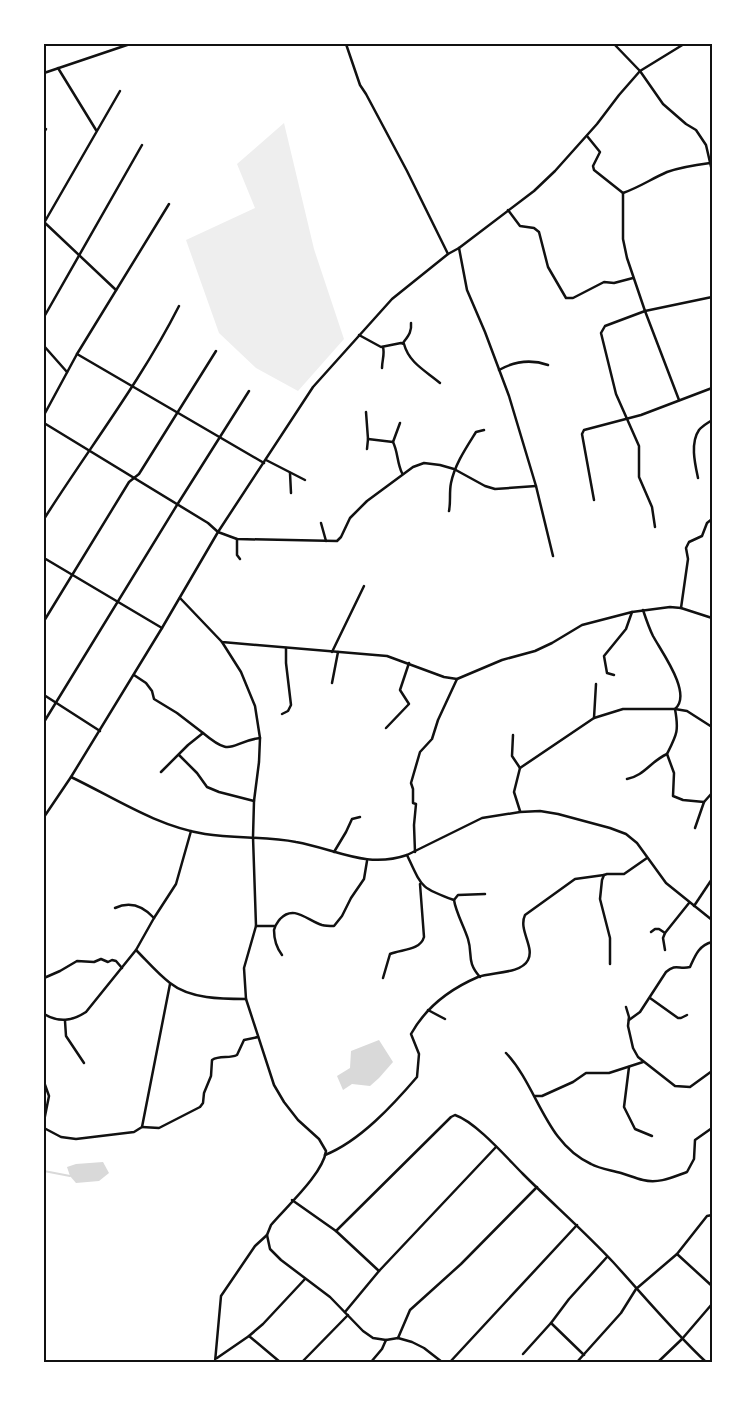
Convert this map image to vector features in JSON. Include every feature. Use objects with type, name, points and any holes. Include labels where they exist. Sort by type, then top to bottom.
[{"type":"street","points":[[44,73],[130,44]]},
{"type":"street","points":[[346,44],[360,85],[408,171],[448,254]]},
{"type":"street","points":[[614,44],[640,71],[663,104],[696,130],[706,145],[712,171]]},
{"type":"street","points":[[44,817],[100,731],[218,532],[314,387],[392,299],[545,180],[587,136],[640,71],[684,44]]},
{"type":"street","points":[[58,68],[96,130]]},
{"type":"street","points":[[116,290],[44,222],[120,91]]},
{"type":"street","points":[[587,136],[600,152],[593,166],[594,170],[623,193]]},
{"type":"street","points":[[44,317],[142,145]]},
{"type":"street","points":[[623,193],[638,188],[666,173],[687,166],[710,163]]},
{"type":"street","points":[[623,193],[623,239],[626,258],[679,400]]},
{"type":"street","points":[[44,415],[77,354],[168,204]]},
{"type":"street","points":[[508,210],[520,226],[534,228],[539,232],[548,267],[566,298],[573,298],[604,282],[614,283],[634,278]]},
{"type":"street","points":[[459,248],[467,290],[499,370],[536,486],[553,556]]},
{"type":"street","points":[[655,527],[652,507],[639,477],[638,446],[616,394],[601,333],[605,326],[645,311],[712,297]]},
{"type":"street","points":[[44,519],[132,386],[169,327],[179,306]]},
{"type":"street","points":[[359,335],[378,346],[402,344],[412,329],[410,323]]},
{"type":"street","points":[[402,344],[406,353],[414,362],[440,383]]},
{"type":"street","points":[[44,346],[67,372]]},
{"type":"street","points":[[382,368],[383,346]]},
{"type":"street","points":[[44,621],[128,482],[140,474],[216,351]]},
{"type":"street","points":[[77,354],[265,462],[305,480]]},
{"type":"street","points":[[499,370],[511,363],[538,362],[548,365]]},
{"type":"street","points":[[594,500],[582,434],[584,430],[641,415],[712,388]]},
{"type":"street","points":[[44,722],[177,505],[250,391]]},
{"type":"street","points":[[366,412],[367,449]]},
{"type":"street","points":[[698,478],[694,443],[700,428],[712,420]]},
{"type":"street","points":[[44,423],[208,523],[218,532],[237,540],[337,540],[341,537],[350,518],[357,510],[402,474],[412,467],[424,463],[454,469],[485,486],[495,489],[536,486]]},
{"type":"street","points":[[393,442],[400,423]]},
{"type":"street","points":[[449,511],[451,500],[449,495],[450,484],[454,469],[476,432],[484,430]]},
{"type":"street","points":[[368,439],[393,442]]},
{"type":"street","points":[[393,442],[396,447],[402,474]]},
{"type":"street","points":[[290,473],[291,493]]},
{"type":"street","points":[[681,608],[688,559],[686,548],[689,542],[702,536],[707,523],[712,518]]},
{"type":"street","points":[[321,523],[326,541]]},
{"type":"street","points":[[237,540],[237,556],[240,559]]},
{"type":"street","points":[[44,558],[162,628]]},
{"type":"street","points":[[332,652],[364,586]]},
{"type":"street","points":[[180,598],[222,642],[241,672],[255,706],[260,738],[254,800],[253,837],[256,926],[244,968],[246,1000],[274,1085],[298,1120],[319,1138],[325,1155],[323,1164],[316,1174],[271,1225],[267,1235],[255,1246],[221,1296],[216,1360]]},
{"type":"street","points":[[222,642],[387,656],[444,677],[457,679],[502,660],[535,651],[582,625],[632,612],[670,607],[681,608],[712,618]]},
{"type":"street","points":[[643,610],[653,636],[665,655],[682,696],[679,705],[675,709]]},
{"type":"street","points":[[614,675],[607,673],[604,656],[626,629],[632,612]]},
{"type":"street","points":[[282,714],[288,711],[291,705],[286,648]]},
{"type":"street","points":[[332,683],[338,652]]},
{"type":"street","points":[[386,728],[408,704],[400,690],[409,663]]},
{"type":"street","points":[[134,675],[146,683],[152,691],[154,699],[177,713],[219,745],[228,748],[235,747],[252,739],[260,738]]},
{"type":"street","points":[[415,852],[414,825],[416,804],[413,803],[411,782],[413,773],[420,752],[432,739],[438,720],[457,679]]},
{"type":"street","points":[[594,718],[596,684]]},
{"type":"street","points":[[44,695],[100,731]]},
{"type":"street","points":[[520,812],[514,792],[520,768],[594,718],[623,709],[675,709],[687,711],[712,727]]},
{"type":"street","points":[[628,779],[637,777],[653,761],[667,754],[677,733],[678,724],[675,709]]},
{"type":"street","points":[[161,772],[203,733]]},
{"type":"street","points":[[513,735],[512,756],[520,768]]},
{"type":"street","points":[[667,754],[674,773],[673,796],[683,800],[704,802]]},
{"type":"street","points":[[179,755],[197,773],[206,787],[254,800]]},
{"type":"street","points":[[71,777],[137,812],[191,831],[206,834],[293,841],[321,847],[347,857],[367,861],[398,858],[407,855],[482,818],[520,812],[540,811],[558,814],[626,834],[637,843],[666,883],[712,920]]},
{"type":"street","points":[[695,828],[704,802],[712,793]]},
{"type":"street","points":[[334,852],[352,819],[360,817]]},
{"type":"street","points":[[44,1014],[52,1019],[65,1021],[80,1016],[86,1012],[122,968],[136,950],[176,884],[191,831]]},
{"type":"street","points":[[407,855],[420,882],[429,891],[454,900]]},
{"type":"street","points":[[325,1155],[338,1150],[364,1131],[418,1077],[419,1054],[411,1034],[416,1024],[428,1010],[443,996],[480,977],[506,972],[523,966],[528,962],[530,952],[523,920],[529,911],[575,879],[607,874],[624,874],[648,858]]},
{"type":"street","points":[[282,955],[276,948],[274,939],[275,926],[281,917],[296,913],[321,925],[334,926],[364,879],[367,861]]},
{"type":"street","points":[[604,875],[600,899],[610,938],[610,964]]},
{"type":"street","points":[[694,906],[712,879]]},
{"type":"street","points":[[383,978],[390,954],[419,945],[423,941],[420,882]]},
{"type":"street","points":[[454,900],[458,896],[475,893],[485,894]]},
{"type":"street","points":[[454,900],[469,942],[470,960],[474,970],[480,977]]},
{"type":"street","points":[[665,950],[663,938],[665,933],[690,903]]},
{"type":"street","points":[[115,908],[122,905],[139,906],[154,918]]},
{"type":"street","points":[[256,926],[275,926]]},
{"type":"street","points":[[651,932],[659,929],[665,933]]},
{"type":"street","points":[[629,1020],[640,1012],[671,967],[684,969],[690,967],[702,946],[712,942]]},
{"type":"street","points":[[136,950],[170,984],[181,990],[206,996],[246,1000]]},
{"type":"street","points":[[44,978],[77,961],[94,962],[101,959],[108,962],[112,960],[116,961],[122,968]]},
{"type":"street","points":[[142,1127],[170,984]]},
{"type":"street","points":[[650,998],[678,1018],[687,1015]]},
{"type":"street","points":[[626,1007],[633,1048],[638,1057],[675,1086],[690,1087],[712,1071]]},
{"type":"street","points":[[428,1010],[445,1019]]},
{"type":"street","points":[[65,1021],[66,1036],[84,1063]]},
{"type":"street","points":[[44,1128],[61,1137],[76,1139],[134,1132],[142,1127],[159,1128],[200,1107],[211,1076],[212,1060],[217,1057],[232,1058],[237,1055],[244,1040],[258,1037]]},
{"type":"street","points":[[506,1053],[516,1063],[541,1112],[565,1146],[592,1165],[642,1180],[668,1179],[687,1172],[694,1159],[695,1140],[712,1128]]},
{"type":"street","points":[[534,1096],[542,1096],[574,1082],[586,1073],[608,1072],[643,1062]]},
{"type":"street","points":[[630,1066],[624,1107],[635,1129],[652,1136]]},
{"type":"street","points":[[44,1082],[49,1096],[44,1121]]},
{"type":"street","points":[[336,1231],[455,1115],[463,1118],[496,1147],[577,1225],[682,1340],[706,1362]]},
{"type":"street","points":[[345,1312],[379,1271],[496,1147]]},
{"type":"street","points":[[398,1338],[410,1310],[461,1264],[537,1187]]},
{"type":"street","points":[[292,1200],[336,1231],[379,1271]]},
{"type":"street","points":[[577,1362],[621,1313],[636,1290],[677,1254],[708,1216],[712,1215]]},
{"type":"street","points":[[450,1362],[577,1225]]},
{"type":"street","points":[[267,1235],[270,1248],[305,1279],[330,1297],[363,1331],[373,1338],[386,1340],[398,1338],[412,1342],[424,1348],[442,1362]]},
{"type":"street","points":[[677,1254],[712,1286]]},
{"type":"street","points":[[523,1354],[551,1323],[568,1299],[607,1257]]},
{"type":"street","points":[[216,1360],[263,1324],[305,1279]]},
{"type":"street","points":[[658,1362],[682,1340],[712,1304]]},
{"type":"street","points":[[302,1362],[348,1316]]},
{"type":"street","points":[[551,1323],[584,1355]]},
{"type":"street","points":[[249,1336],[280,1362]]},
{"type":"street","points":[[371,1362],[382,1349],[386,1340]]},
{"type":"shaded area","points":[[284,123],[314,249],[344,339],[298,391],[256,368],[219,333],[186,240],[255,208],[237,164]]},
{"type":"shaded area","points":[[379,1040],[393,1062],[370,1086],[352,1084],[343,1090],[337,1076],[350,1068],[351,1051]]},
{"type":"shaded area","points":[[103,1162],[109,1173],[99,1181],[76,1183],[70,1176],[67,1167],[76,1164]]},
{"type":"waterway","points":[[44,1171],[70,1176]]}]
